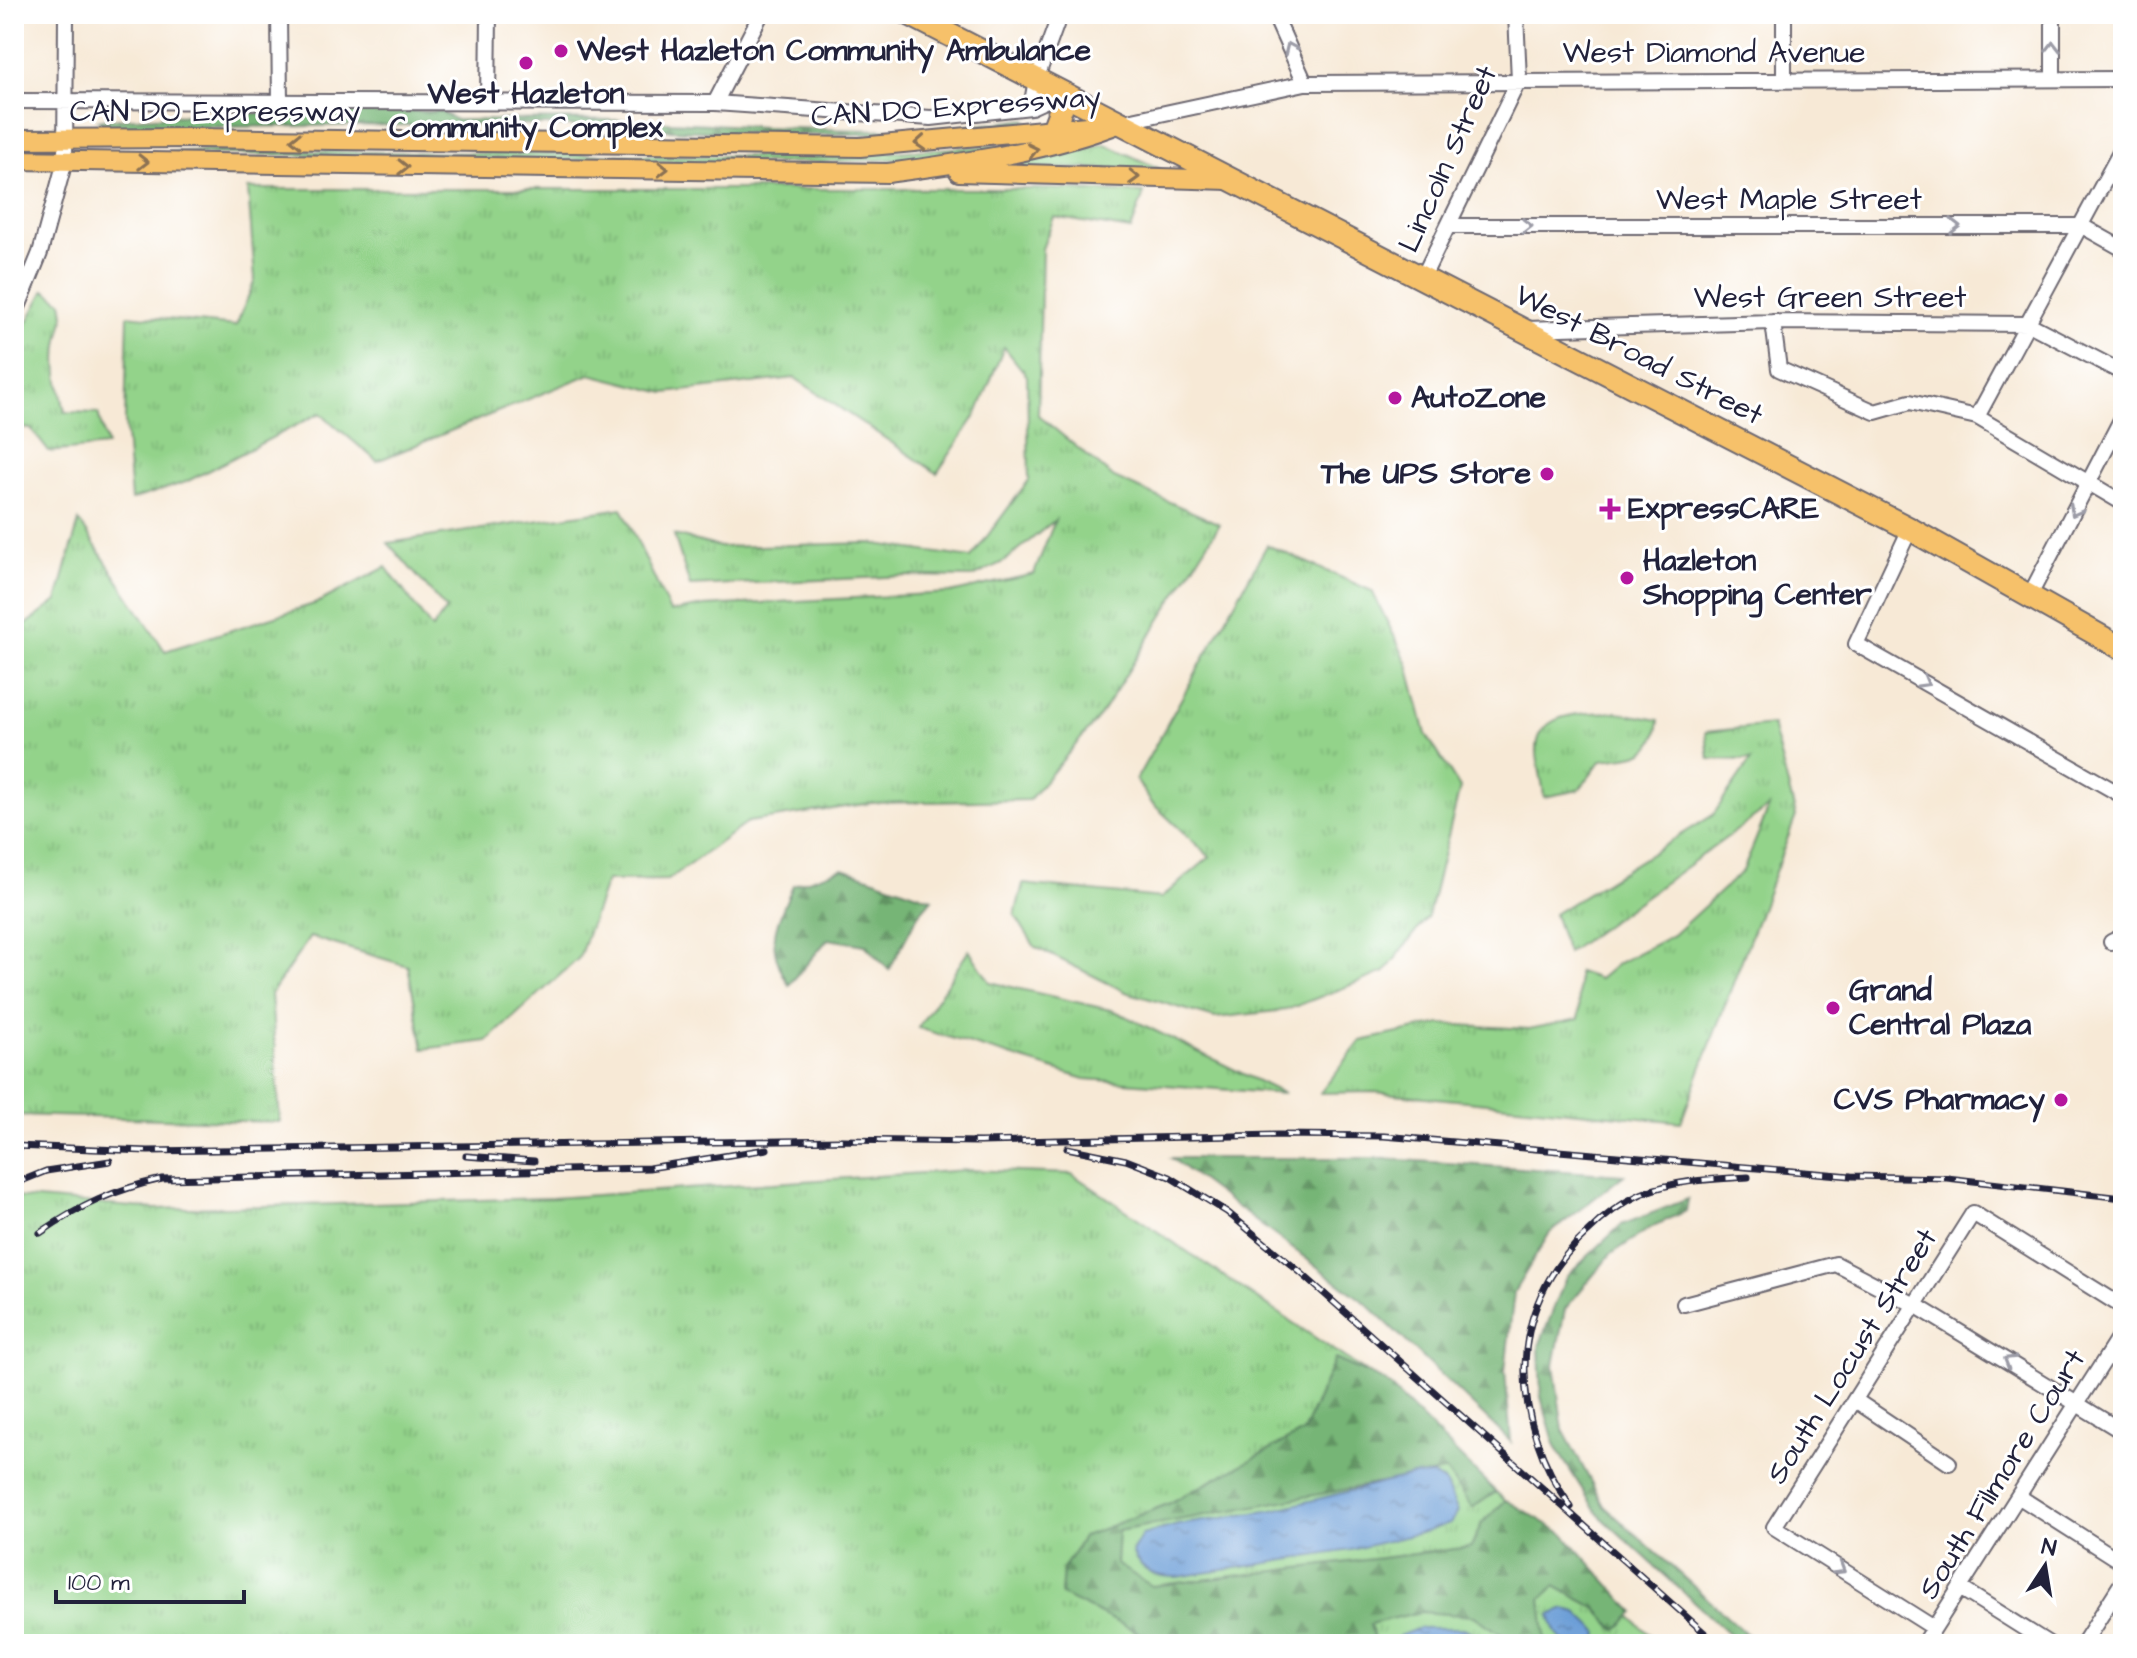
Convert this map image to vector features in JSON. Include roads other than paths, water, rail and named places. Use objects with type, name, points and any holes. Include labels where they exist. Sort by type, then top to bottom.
[{"type":"highway","name":"West Broad Street","points":[[909,14],[1910,529],[2123,649]]},
{"type":"highway","points":[[1053,130],[1064,94]]},
{"type":"main road","name":"CAN DO Expressway","points":[[14,139],[860,147],[1123,122]]},
{"type":"main road","name":"CAN DO Expressway","points":[[14,160],[888,173],[983,160],[1073,141],[1123,122]]},
{"type":"main road","points":[[888,173],[1230,180]]},
{"type":"street","points":[[14,317],[40,253],[65,161],[66,14]]},
{"type":"street","points":[[279,14],[280,102]]},
{"type":"street","points":[[488,102],[489,14]]},
{"type":"street","points":[[715,103],[761,14]]},
{"type":"street","points":[[1031,107],[1036,80],[1060,14]]},
{"type":"street","points":[[1274,14],[1305,83]]},
{"type":"street","name":"Lincoln Street","points":[[1423,277],[1519,80],[1516,14]]},
{"type":"street","points":[[1784,14],[1784,79]]},
{"type":"street","points":[[2053,14],[2053,79]]},
{"type":"street","name":"West Diamond Avenue","points":[[1123,122],[1305,83],[2123,79]]},
{"type":"street","points":[[14,101],[715,103],[931,118],[1031,107],[1064,94]]},
{"type":"street","points":[[1977,417],[2123,147]]},
{"type":"street","name":"West Maple Street","points":[[1449,226],[2082,226],[2123,249]]},
{"type":"street","points":[[1773,322],[1779,369],[1875,412],[1910,402],[1977,417],[2123,503]]},
{"type":"street","name":"West Green Street","points":[[1525,329],[1773,322],[2029,324],[2123,373]]},
{"type":"street","points":[[2029,597],[2123,416]]},
{"type":"street","points":[[1910,529],[1856,644],[2123,796]]},
{"type":"street","name":"South Locust Street","points":[[1934,1628],[1774,1527],[1973,1213],[2123,1307]]},
{"type":"street","points":[[1684,1304],[1836,1264],[1915,1305],[2123,1432]]},
{"type":"street","name":"South Filmore Court","points":[[1924,1644],[2123,1331]]},
{"type":"street","points":[[1855,1400],[1949,1463]]},
{"type":"street","points":[[2018,1496],[2123,1563]]},
{"type":"street","points":[[2083,1644],[2123,1581]]},
{"type":"street","points":[[1960,1588],[2049,1644]]},
{"type":"water","points":[[1433,1475],[1445,1483],[1458,1512],[1450,1523],[1428,1531],[1351,1550],[1178,1577],[1150,1573],[1132,1552],[1142,1535],[1178,1525],[1273,1510],[1411,1476]]},
{"type":"water","points":[[1565,1609],[1577,1612],[1599,1633],[1597,1644],[1571,1644],[1561,1639],[1550,1615]]},
{"type":"water","points":[[1419,1628],[1464,1628],[1492,1644],[1396,1644],[1399,1636]]},
{"type":"railway","points":[[14,1146],[148,1151],[842,1140],[980,1142],[1277,1135],[1384,1136],[1851,1176],[1947,1178],[2123,1198]]},
{"type":"railway","points":[[1067,1148],[1126,1160],[1170,1177],[1227,1212],[1300,1272],[1717,1644]]},
{"type":"railway","points":[[40,1233],[98,1200],[162,1179],[649,1168],[767,1149]]},
{"type":"railway","points":[[466,1156],[534,1161]]},
{"type":"railway","points":[[14,1184],[46,1171],[110,1161]]},
{"type":"railway","points":[[1571,1507],[1551,1474],[1536,1438],[1527,1402],[1525,1366],[1529,1330],[1541,1295],[1560,1263],[1587,1233],[1626,1202],[1654,1189],[1680,1183],[1748,1177]]},
{"type":"place","name":"West Hazleton Community Ambulance","points":[[561,51]]},
{"type":"place","name":"West Hazleton Community Complex","points":[[526,63]]},
{"type":"place","name":"AutoZone","points":[[1395,398]]},
{"type":"place","name":"The UPS Store","points":[[1547,474]]},
{"type":"place","name":"ExpressCARE","points":[[1610,509]]},
{"type":"place","name":"Hazleton Shopping Center","points":[[1627,578]]},
{"type":"place","name":"Grand Central Plaza","points":[[1833,1008]]},
{"type":"place","name":"CVS Pharmacy","points":[[2061,1100]]}]
